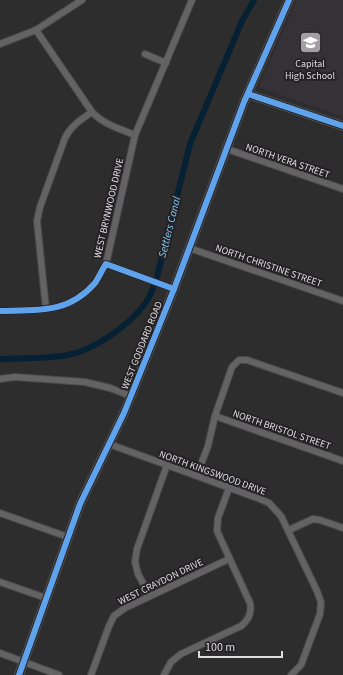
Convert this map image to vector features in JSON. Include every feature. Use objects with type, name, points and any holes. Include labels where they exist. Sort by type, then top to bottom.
[{"type":"street","points":[[0,44],[36,30],[82,0]]},
{"type":"street","name":"WEST BRYNWOOD DRIVE","points":[[0,311],[46,309],[62,306],[82,295],[96,282],[106,264],[135,135],[192,0]]},
{"type":"street","name":"WEST GODDARD ROAD","points":[[19,675],[80,504],[110,444],[131,396],[174,289],[248,94],[289,0]]},
{"type":"street","points":[[36,30],[97,118],[135,135]]},
{"type":"street","points":[[145,54],[166,63]]},
{"type":"street","points":[[248,94],[343,126]]},
{"type":"street","points":[[46,309],[37,221],[40,207],[65,138],[77,122],[92,112]]},
{"type":"street","name":"NORTH VERA STREET","points":[[227,149],[343,189]]},
{"type":"street","name":"NORTH CHRISTINE STREET","points":[[189,248],[343,301]]},
{"type":"street","points":[[106,264],[174,289]]},
{"type":"street","points":[[197,476],[208,446],[215,416],[232,367],[239,360],[247,360],[343,393]]},
{"type":"street","points":[[0,379],[15,377],[85,382],[110,388],[131,396]]},
{"type":"street","name":"NORTH BRISTOL STREET","points":[[215,416],[343,461]]},
{"type":"street","name":"NORTH KINGSWOOD DRIVE","points":[[110,444],[269,503],[282,516],[321,602],[320,614],[304,659],[298,670],[291,675]]},
{"type":"street","points":[[150,596],[138,574],[135,562],[137,549],[167,465]]},
{"type":"street","points":[[164,675],[171,662],[181,654],[241,626],[249,618],[251,608],[250,603],[218,535],[217,524],[229,488]]},
{"type":"street","points":[[0,513],[68,537]]},
{"type":"street","points":[[289,530],[314,519],[343,528]]},
{"type":"street","name":"WEST CRAYDON DRIVE","points":[[92,675],[114,616],[125,608],[229,559]]},
{"type":"street","points":[[0,582],[46,598]]},
{"type":"street","points":[[0,653],[59,675]]},
{"type":"shaded area","name":"Capital High School","points":[[297,0],[343,0],[343,117],[259,87]]},
{"type":"waterway","name":"Settlers Canal","points":[[0,359],[68,355],[89,348],[120,329],[144,305],[152,292],[157,277],[190,144],[242,21],[254,0]]},
{"type":"cycle path","points":[[19,675],[80,504],[124,413],[174,289],[244,102],[289,0]]},
{"type":"cycle path","points":[[248,94],[343,126]]},
{"type":"cycle path","points":[[0,311],[40,310],[63,305],[85,293],[95,283],[106,264],[174,289]]},
{"type":"place","name":"Capital High School","points":[[310,43]]}]
